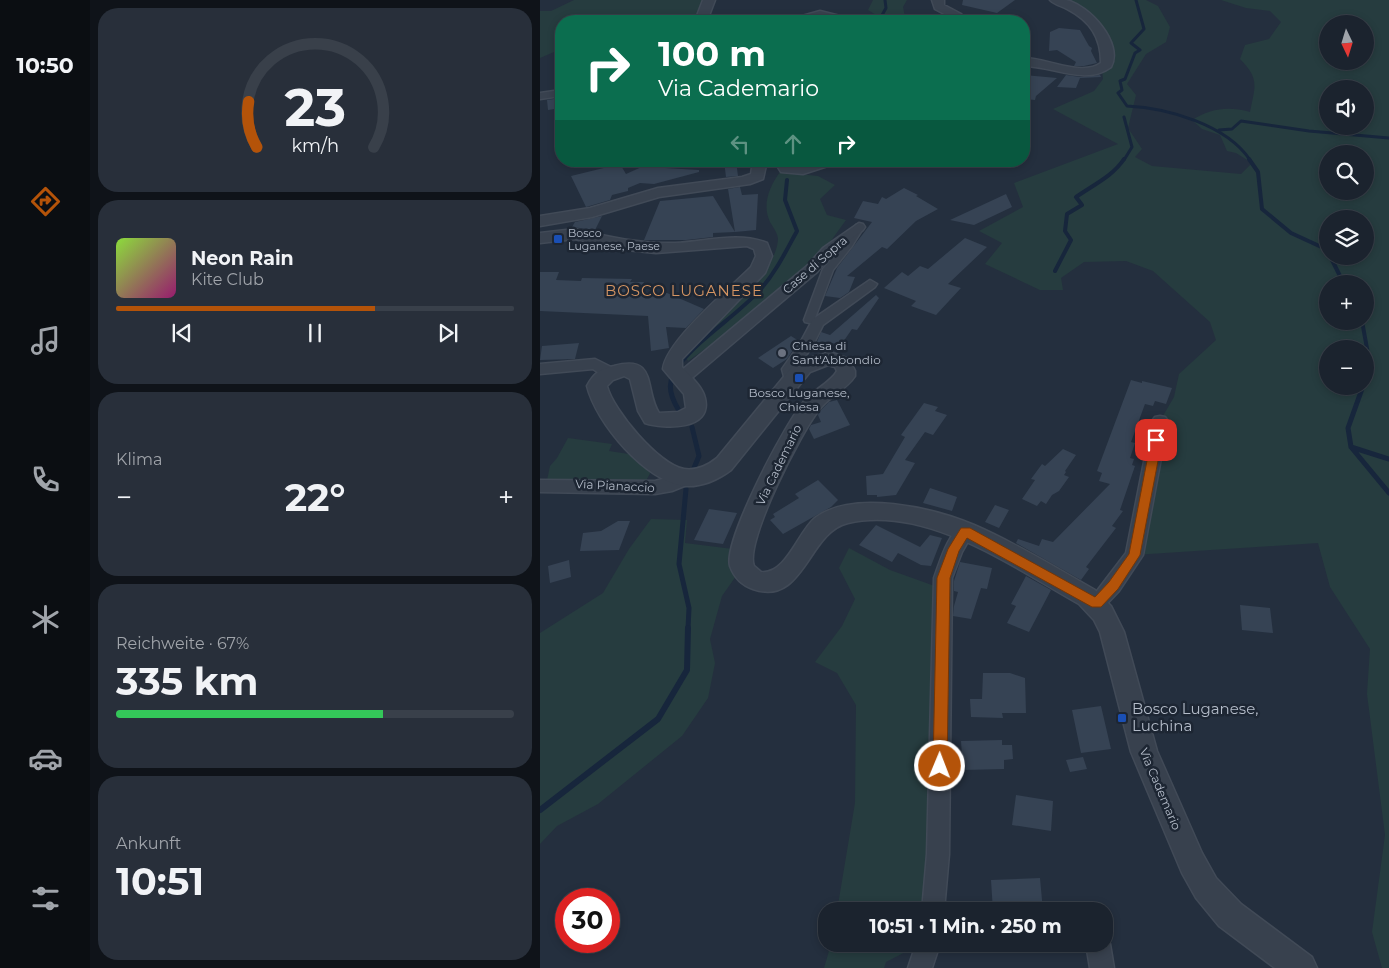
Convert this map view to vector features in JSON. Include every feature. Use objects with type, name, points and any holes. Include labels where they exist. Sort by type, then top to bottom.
[{"type":"street","points":[[703,15],[709,0]]},
{"type":"street","points":[[938,0],[937,4],[940,8],[955,15]]},
{"type":"street","points":[[1030,62],[1037,61],[1085,72],[1098,70],[1106,66],[1105,41],[1096,25],[1084,12],[1056,0]]},
{"type":"street","points":[[540,96],[555,94]]},
{"type":"street","points":[[540,221],[585,214],[658,193],[745,181],[758,176],[759,167]]},
{"type":"street","points":[[783,167],[794,170],[813,167]]},
{"type":"street","name":"Case di Sopra","points":[[818,322],[809,320],[828,269],[849,244],[859,227]]},
{"type":"street","name":"Case di Sopra","points":[[678,376],[812,268],[827,251],[859,227]]},
{"type":"street","points":[[540,238],[575,234],[618,244],[656,248],[676,248],[749,241],[756,242],[761,246],[764,256],[759,269],[677,352],[671,364],[678,376],[694,394],[696,408],[682,419],[658,420],[649,415],[642,382],[638,374],[622,370],[601,378],[597,390],[612,417],[631,440],[661,466],[675,475],[688,478]]},
{"type":"street","points":[[791,380],[789,369],[805,347],[818,322],[870,284]]},
{"type":"street","name":"Via Cademario","points":[[688,478],[717,470],[729,458],[791,380],[808,363],[822,358],[837,360],[845,367],[846,371],[841,381],[820,396],[807,410],[770,477],[741,550],[739,563],[745,574],[751,578],[766,581],[780,577],[818,528],[830,520],[846,514],[868,512],[911,516],[942,522],[966,531],[1096,604],[1112,632],[1144,752],[1192,864],[1206,888],[1230,915],[1301,968]]},
{"type":"street","points":[[540,369],[595,364],[610,373]]},
{"type":"street","points":[[1096,604],[1113,586],[1134,555],[1160,420]]},
{"type":"street","name":"Via Pianaccio","points":[[540,486],[568,484],[655,488],[676,484],[688,478]]},
{"type":"street","points":[[934,902],[938,854],[944,578],[954,549],[966,531]]},
{"type":"street","points":[[920,968],[925,952]]},
{"type":"street","points":[[1099,952],[1102,968]]},
{"type":"green space","points":[[574,0],[709,0],[703,15],[555,15],[555,52],[540,58],[540,11],[551,11]]},
{"type":"green space","points":[[873,0],[907,0],[903,7],[905,15],[876,15],[868,10]]},
{"type":"green space","points":[[1067,0],[1146,0],[1158,6],[1170,27],[1166,42],[1146,54],[1127,84],[1136,95],[1128,128],[1142,149],[1135,157],[1152,166],[1241,174],[1252,163],[1236,153],[1227,151],[1220,135],[1202,129],[1192,120],[1220,109],[1250,112],[1254,83],[1251,72],[1240,59],[1245,45],[1269,39],[1281,22],[1270,11],[1246,8],[1221,0],[1389,0],[1389,968],[1382,968],[1372,932],[1385,835],[1367,694],[1370,649],[1330,587],[1318,543],[1134,555],[1160,421],[1174,397],[1179,374],[1216,340],[1210,322],[1153,271],[1126,261],[1084,262],[1061,278],[1063,290],[1040,290],[985,264],[1002,243],[979,231],[1023,207],[1014,183],[1118,144],[1053,109],[1094,91],[1103,79],[1102,69],[1105,41]]},
{"type":"green space","points":[[780,172],[818,176],[835,185],[820,199],[827,215],[846,220],[825,249],[738,326],[688,361],[683,352],[740,301],[766,269],[775,253],[778,237],[768,216],[767,203],[770,190]]},
{"type":"green space","points":[[568,438],[612,444],[609,451],[635,455],[653,468],[642,488],[546,485],[550,466],[557,458]]},
{"type":"green space","points":[[651,519],[687,520],[685,543],[741,550],[741,569],[722,596],[710,639],[715,663],[708,698],[682,736],[598,804],[557,826],[540,844],[540,633],[603,593],[629,549]]},
{"type":"green space","points":[[849,548],[890,570],[943,589],[934,902],[838,902],[855,803],[856,705],[837,673],[815,662],[842,626],[855,599],[839,568]]},
{"type":"green space","points":[[829,952],[905,952],[886,962],[884,968],[824,968]]},
{"type":"building","points":[[963,0],[1015,0],[997,13],[962,5]]},
{"type":"building","points":[[1059,28],[1080,30],[1092,48],[1091,51],[1097,63],[1074,66],[1076,62],[1057,50],[1049,51],[1050,32]]},
{"type":"building","points":[[1066,75],[1080,77],[1100,75],[1101,77],[1080,78],[1076,88],[1057,87]]},
{"type":"building","points":[[1030,76],[1057,78],[1036,96],[1035,100],[1030,100]]},
{"type":"building","points":[[555,99],[555,109],[548,110],[547,100]]},
{"type":"building","points":[[608,167],[622,167],[626,174],[642,167],[699,170],[699,172],[654,184],[640,183],[628,188],[628,191],[612,195],[610,200],[586,207],[571,176]]},
{"type":"building","points":[[725,167],[737,167],[738,176],[726,177]]},
{"type":"building","points":[[740,187],[742,195],[758,194],[756,230],[735,232],[728,189]]},
{"type":"building","points":[[904,188],[938,209],[916,221],[887,249],[882,247],[847,276],[855,277],[849,292],[840,298],[825,296],[837,268],[872,222],[854,218],[863,201],[878,204],[882,197],[886,199]]},
{"type":"building","points":[[1006,194],[1012,207],[974,225],[950,220]]},
{"type":"building","points":[[713,196],[735,232],[713,233],[713,237],[686,240],[644,240],[660,201]]},
{"type":"building","points":[[602,216],[595,230],[572,227],[575,222]]},
{"type":"building","points":[[965,238],[987,247],[948,284],[961,288],[936,315],[911,306],[916,301],[884,288],[902,272],[908,276],[920,266],[928,269]]},
{"type":"building","points":[[540,272],[559,272],[556,280],[581,281],[582,278],[632,279],[630,282],[644,282],[640,292],[667,293],[704,309],[686,328],[666,327],[669,348],[651,351],[648,316],[540,311]]},
{"type":"building","points":[[876,295],[879,298],[857,330],[852,329],[841,345],[832,343],[830,347],[816,344],[821,332],[830,335]]},
{"type":"building","name":"Chiesa di Sant'Abbondio","points":[[791,336],[799,341],[787,359],[773,368],[758,358]]},
{"type":"building","points":[[579,343],[575,359],[540,360],[542,346]]},
{"type":"building","points":[[1131,380],[1172,388],[1166,404],[1155,401],[1153,406],[1145,404],[1131,442],[1135,443],[1130,458],[1134,459],[1132,465],[1135,466],[1120,510],[1123,511],[1112,526],[1116,528],[1086,567],[1089,569],[1081,580],[1016,543],[1018,539],[1039,546],[1042,539],[1053,542],[1110,484],[1099,481],[1102,473],[1097,471]]},
{"type":"building","points":[[837,400],[850,425],[814,439],[809,429],[811,425],[821,422],[818,415],[820,411],[829,402]]},
{"type":"building","points":[[924,403],[938,407],[935,411],[947,415],[933,435],[925,432],[905,460],[915,463],[896,495],[877,497],[877,495],[867,495],[866,476],[883,474],[905,437],[901,435]]},
{"type":"building","points":[[1063,449],[1076,455],[1065,471],[1064,475],[1069,477],[1059,491],[1052,495],[1046,504],[1041,501],[1037,506],[1022,499],[1035,480],[1031,479],[1042,464],[1045,466]]},
{"type":"building","points":[[818,480],[838,500],[831,507],[783,534],[770,520],[775,517],[773,514],[799,498],[795,494]]},
{"type":"building","points":[[930,488],[957,497],[952,511],[923,503]]},
{"type":"building","points":[[995,505],[1009,510],[999,528],[985,522]]},
{"type":"building","points":[[709,509],[737,513],[723,544],[694,540]]},
{"type":"building","points":[[618,521],[630,521],[619,550],[580,551],[583,533],[601,531]]},
{"type":"building","points":[[876,525],[920,547],[930,535],[942,538],[931,566],[921,565],[898,553],[892,562],[859,545]]},
{"type":"building","points":[[569,560],[571,577],[550,583],[548,566]]},
{"type":"building","points":[[960,562],[992,568],[987,589],[981,588],[971,619],[953,616],[958,592],[954,591],[954,581]]},
{"type":"building","points":[[1026,576],[1051,590],[1029,632],[1007,623],[1016,606],[1011,604]]},
{"type":"building","points":[[1240,605],[1270,608],[1273,633],[1242,630]]},
{"type":"building","points":[[983,673],[1010,673],[1025,678],[1026,713],[1002,713],[1003,718],[971,717],[970,699],[982,699]]},
{"type":"building","points":[[1101,706],[1111,749],[1081,753],[1072,710]]},
{"type":"building","points":[[1002,740],[1002,745],[1012,745],[1013,759],[1004,760],[1004,769],[963,770],[961,741]]},
{"type":"building","points":[[1083,757],[1087,769],[1070,772],[1066,760]]},
{"type":"building","points":[[1016,795],[1053,801],[1051,831],[1012,825]]},
{"type":"building","points":[[1040,878],[1042,902],[992,902],[991,880]]},
{"type":"waterway","points":[[882,15],[886,8],[885,0]]},
{"type":"waterway","points":[[1136,0],[1144,29],[1131,43],[1140,50],[1135,53],[1125,79],[1120,81],[1122,90],[1118,93],[1127,106],[1160,110],[1212,128],[1227,137],[1250,160]]},
{"type":"waterway","points":[[1124,117],[1132,147],[1124,160]]},
{"type":"waterway","points":[[1219,130],[1232,129],[1241,121],[1309,131],[1389,138]]},
{"type":"waterway","points":[[1055,271],[1071,240],[1065,231],[1067,214],[1082,205],[1076,197],[1108,175],[1124,159]]},
{"type":"waterway","points":[[1249,159],[1258,172],[1262,209],[1291,233],[1319,246]]},
{"type":"waterway","points":[[679,365],[698,345],[760,290],[780,261],[797,231],[785,200],[787,180]]},
{"type":"waterway","points":[[1334,265],[1340,275]]},
{"type":"waterway","points":[[1364,330],[1365,340]]},
{"type":"waterway","points":[[678,409],[672,397],[670,386],[673,375],[680,364]]},
{"type":"waterway","points":[[1351,447],[1348,428],[1360,395]]},
{"type":"waterway","points":[[692,427],[699,456],[694,468]]},
{"type":"waterway","points":[[1351,447],[1389,459]]},
{"type":"waterway","points":[[1351,447],[1389,493]]},
{"type":"waterway","points":[[686,489],[679,564],[689,608],[688,629]]},
{"type":"waterway","points":[[540,810],[658,719],[687,670],[688,628]]},
{"type":"place","name":"Bosco Luganese, Paese","points":[[558,239]]},
{"type":"place","name":"Chiesa di Sant'Abbondio","points":[[782,353]]},
{"type":"place","name":"Bosco Luganese, Chiesa","points":[[799,378]]},
{"type":"place","name":"Bosco Luganese, Luchina","points":[[1122,718]]},
{"type":"district","name":"BOSCO LUGANESE","points":[[684,291]]},
{"type":"route","points":[[940,766],[943,589],[945,569],[954,549],[966,531],[1087,597],[1096,604],[1113,586],[1134,555],[1156,440]]}]
